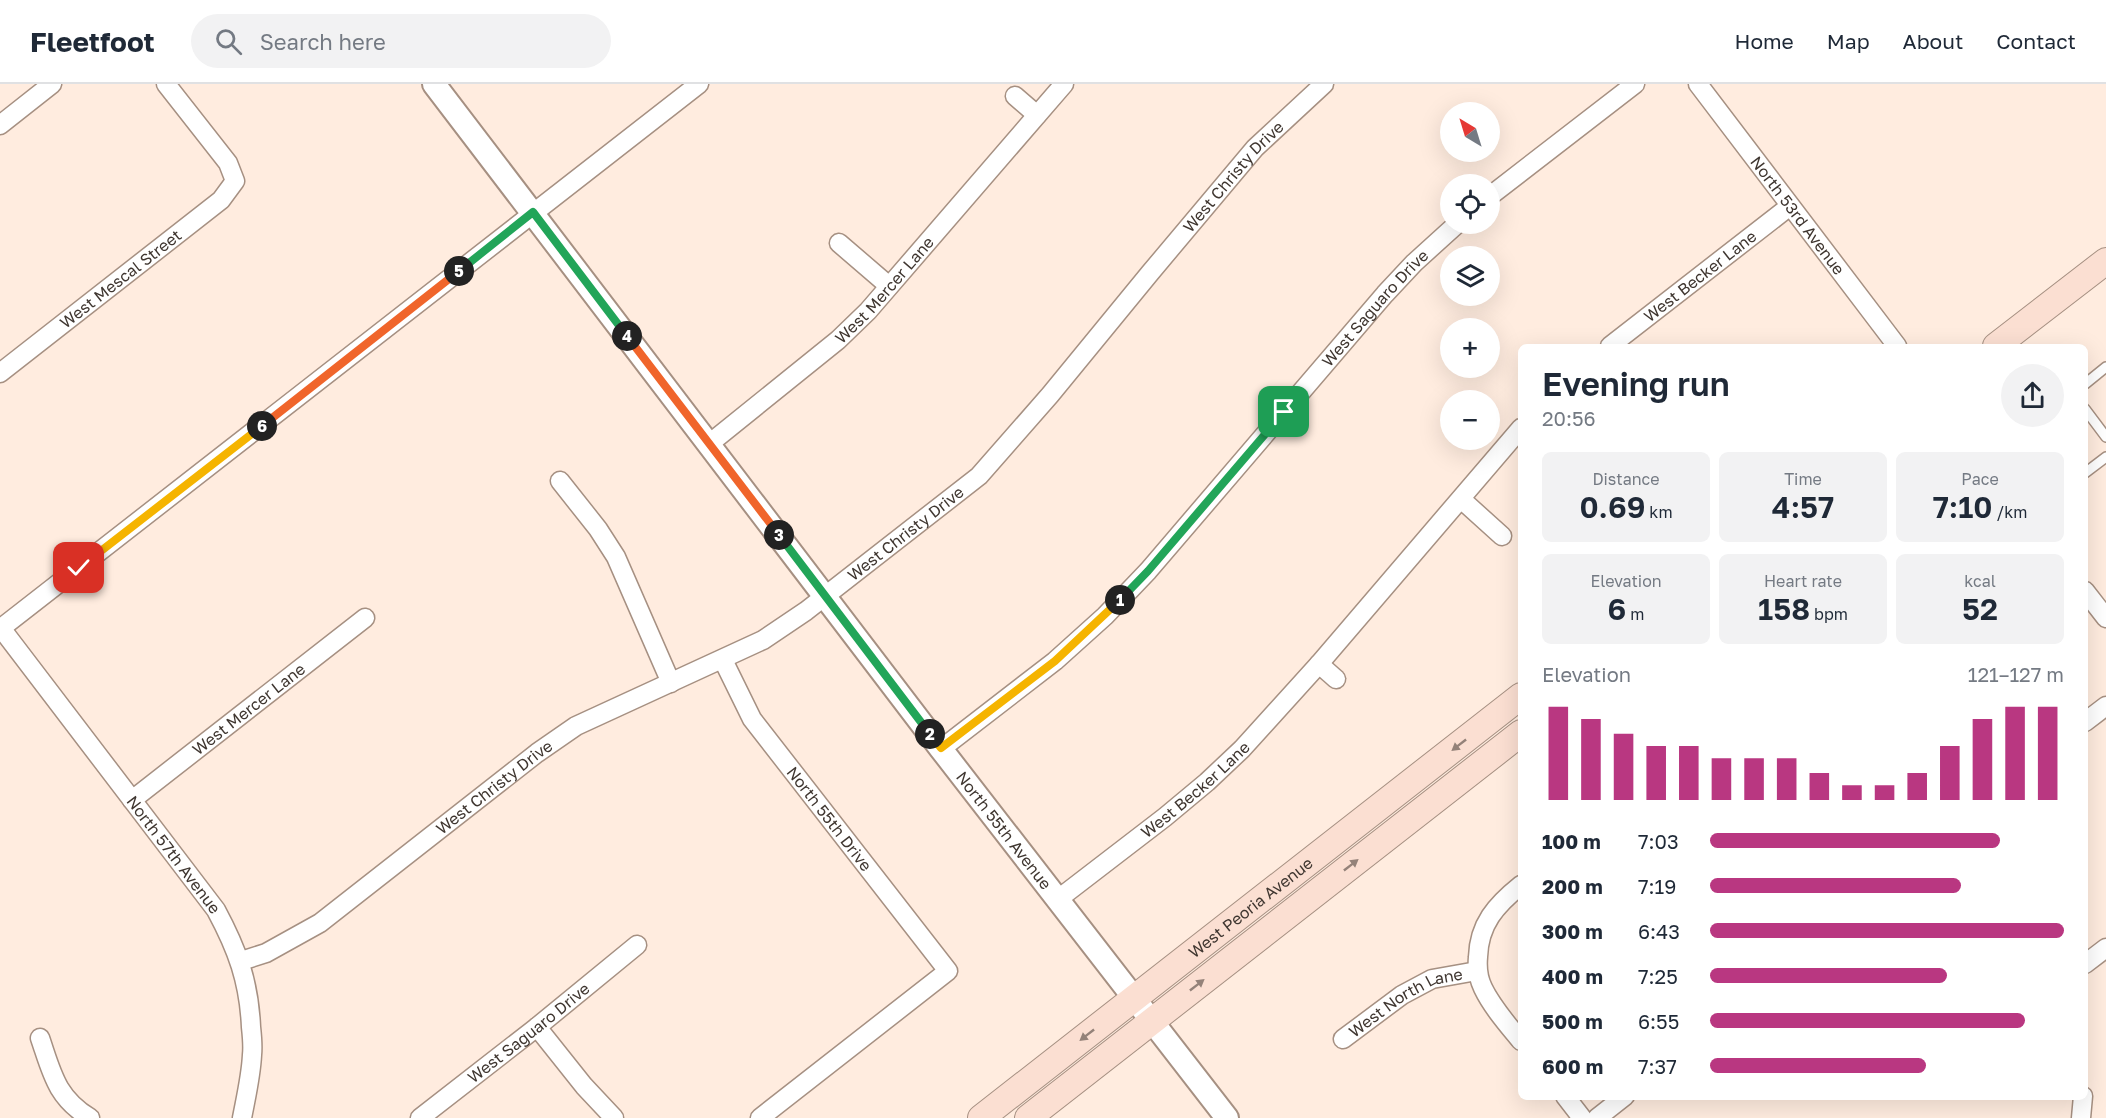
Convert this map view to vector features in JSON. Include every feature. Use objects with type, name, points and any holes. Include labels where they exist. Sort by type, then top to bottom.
[{"type":"main road","points":[[1999,344],[2106,261]]},
{"type":"main road","name":"West Peoria Avenue","points":[[981,1118],[1513,703]]},
{"type":"main road","name":"West Peoria Avenue","points":[[1028,1118],[1518,733]]},
{"type":"street","points":[[0,125],[52,84]]},
{"type":"street","name":"West Mescal Street","points":[[0,373],[220,200],[235,181],[228,163],[166,84]]},
{"type":"street","name":"North 55th Avenue","points":[[434,84],[1057,900],[1227,1118]]},
{"type":"street","points":[[0,628],[699,84]]},
{"type":"street","name":"West Mercer Lane","points":[[710,444],[838,340],[889,286],[1064,84]]},
{"type":"street","name":"West Christy Drive","points":[[241,961],[266,953],[320,923],[537,753],[576,726],[763,640],[825,596],[979,476],[1050,395],[1256,148],[1324,84]]},
{"type":"street","points":[[1500,188],[1635,84]]},
{"type":"street","name":"North 53rd Avenue","points":[[1698,84],[1895,344]]},
{"type":"street","points":[[1015,96],[1038,115]]},
{"type":"street","name":"West Becker Lane","points":[[1630,340],[1790,206]]},
{"type":"street","name":"West Saguaro Drive","points":[[941,748],[1055,661],[1105,616],[1148,571],[1386,294],[1414,263],[1446,234]]},
{"type":"street","points":[[839,243],[889,286]]},
{"type":"street","name":"West Becker Lane","points":[[1057,900],[1207,782],[1276,712],[1319,664],[1518,432]]},
{"type":"street","points":[[560,481],[616,556],[671,683]]},
{"type":"street","points":[[1461,499],[1502,536]]},
{"type":"street","points":[[2088,595],[2106,618]]},
{"type":"street","name":"West Mercer Lane","points":[[132,800],[365,618]]},
{"type":"street","name":"North 57th Avenue","points":[[0,628],[216,910],[241,961],[248,990],[253,1053],[242,1118]]},
{"type":"street","name":"North 55th Drive","points":[[723,660],[752,719],[948,972],[760,1118]]},
{"type":"street","points":[[1319,664],[1336,679]]},
{"type":"street","points":[[1513,703],[1518,720]]},
{"type":"street","points":[[2088,720],[2106,706]]},
{"type":"street","name":"West North Lane","points":[[1343,1039],[1402,995],[1432,979],[1477,971],[1478,941],[1486,920],[1502,900],[1518,887]]},
{"type":"street","name":"West Saguaro Drive","points":[[420,1118],[637,945]]},
{"type":"street","points":[[2088,962],[2106,948]]},
{"type":"street","points":[[1477,971],[1483,989],[1518,1037]]},
{"type":"street","points":[[537,1027],[584,1086],[614,1118]]},
{"type":"street","points":[[40,1038],[57,1087],[75,1108],[90,1118]]},
{"type":"street","points":[[1568,1100],[1582,1118]]},
{"type":"street","points":[[1597,1118],[1620,1100]]},
{"type":"street","points":[[2081,1118],[2083,1100]]},
{"type":"lane","points":[[2088,382],[2106,367]]},
{"type":"lane","points":[[2088,413],[2106,437]]},
{"type":"lane","points":[[2088,471],[2106,457]]},
{"type":"route","points":[[79,568],[533,212],[941,748],[1055,661],[1105,616],[1148,571],[1284,412]]}]
